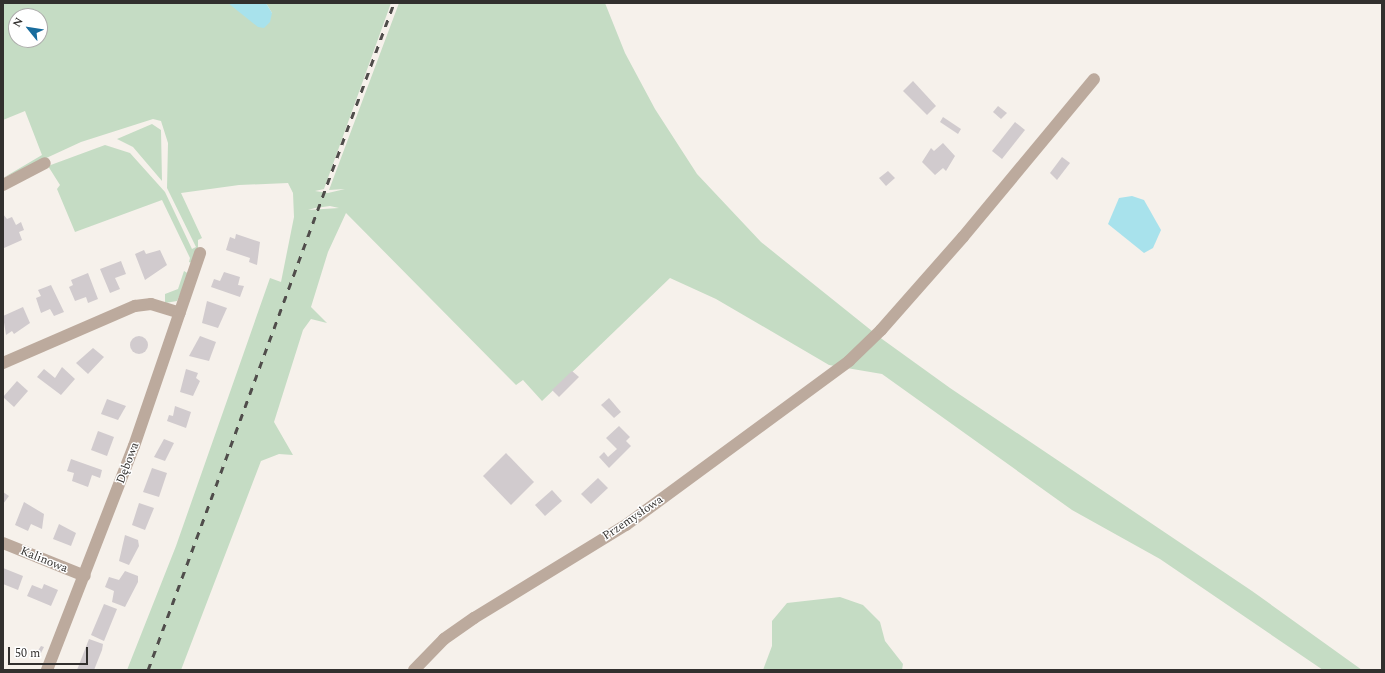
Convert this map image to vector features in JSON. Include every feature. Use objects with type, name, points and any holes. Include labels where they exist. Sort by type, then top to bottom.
[{"type":"street","name":"Przemysłowa","points":[[414,670],[444,639],[474,618],[626,525],[848,361],[881,330],[1094,79]]},
{"type":"street","points":[[3,185],[45,163]]},
{"type":"street","name":"Dębowa","points":[[47,670],[85,576],[180,313],[200,253]]},
{"type":"street","points":[[3,364],[135,306],[150,304],[180,313]]},
{"type":"street","name":"Kalinowa","points":[[3,543],[85,576]]},
{"type":"green space","points":[[3,3],[228,3],[272,13],[266,3],[391,3],[324,189],[315,191],[328,193],[345,189],[329,190],[399,3],[605,3],[625,53],[655,109],[697,174],[761,242],[882,339],[950,388],[1252,591],[1362,670],[1323,670],[1160,559],[1072,510],[882,374],[829,365],[716,299],[670,278],[542,401],[523,380],[516,385],[346,213],[328,252],[311,307],[327,323],[311,319],[303,330],[274,422],[293,455],[279,454],[261,461],[181,670],[127,670],[176,546],[270,278],[281,282],[294,217],[293,193],[288,183],[239,185],[181,193],[202,238],[198,240],[198,247],[192,263],[189,262],[190,258],[162,200],[75,232],[57,189],[60,185],[48,166],[105,145],[130,153],[165,192],[192,249],[196,247],[167,188],[168,143],[161,121],[153,119],[81,142],[3,178],[42,155],[25,111],[3,120]],"holes":[[[330,206],[339,208],[308,210]]]},
{"type":"green space","points":[[152,124],[161,130],[162,181],[133,147],[117,139]]},
{"type":"green space","points":[[184,271],[189,274],[177,301],[165,303],[165,294],[178,289]]},
{"type":"green space","points":[[840,597],[863,605],[880,622],[885,641],[903,664],[902,670],[763,670],[772,646],[772,621],[787,603]]},
{"type":"water","points":[[228,3],[266,3],[272,13],[270,22],[264,28],[258,27]]},
{"type":"water","points":[[1132,196],[1144,200],[1161,230],[1153,248],[1144,253],[1108,224],[1119,198]]},
{"type":"building","points":[[913,81],[936,106],[927,115],[903,91]]},
{"type":"building","points":[[998,106],[1007,113],[1001,119],[993,112]]},
{"type":"building","points":[[943,117],[961,129],[958,134],[940,122]]},
{"type":"building","points":[[1015,122],[1025,130],[1002,159],[992,151]]},
{"type":"building","points":[[943,143],[955,156],[946,171],[943,168],[935,175],[922,162],[931,148],[934,151]]},
{"type":"building","points":[[1062,157],[1070,163],[1057,180],[1050,173]]},
{"type":"building","points":[[888,171],[895,178],[886,186],[879,178]]},
{"type":"building","points":[[3,214],[7,219],[12,217],[16,225],[21,222],[24,230],[19,232],[22,240],[4,248]]},
{"type":"building","points":[[236,234],[260,242],[257,265],[249,262],[250,258],[226,250],[230,237],[235,239]]},
{"type":"building","points":[[144,250],[146,254],[160,250],[167,265],[145,280],[135,254]]},
{"type":"building","points":[[121,261],[126,274],[115,278],[120,289],[110,293],[100,269]]},
{"type":"building","points":[[224,272],[240,277],[238,285],[244,286],[240,297],[211,287],[214,279],[220,281]]},
{"type":"building","points":[[88,273],[98,299],[88,303],[86,297],[75,301],[69,287],[73,285],[71,280]]},
{"type":"building","points":[[51,285],[64,312],[54,316],[50,309],[41,313],[36,298],[41,296],[38,290]]},
{"type":"building","points":[[207,301],[227,308],[218,328],[202,323]]},
{"type":"building","points":[[23,307],[30,323],[14,334],[12,331],[6,335],[3,316]]},
{"type":"building","points":[[139,336],[145,339],[148,345],[145,351],[139,354],[133,351],[130,345],[133,339]]},
{"type":"building","points":[[200,336],[216,342],[209,361],[189,356]]},
{"type":"building","points":[[93,348],[104,357],[88,374],[76,363]]},
{"type":"building","points":[[62,367],[75,379],[61,395],[37,377],[44,369],[55,378]]},
{"type":"building","points":[[186,369],[198,373],[196,378],[200,381],[193,396],[180,392]]},
{"type":"building","points":[[572,371],[579,377],[559,397],[552,390]]},
{"type":"building","points":[[17,381],[28,391],[14,407],[3,397]]},
{"type":"building","points":[[609,398],[621,412],[614,418],[601,405]]},
{"type":"building","points":[[107,399],[126,406],[118,420],[101,414]]},
{"type":"building","points":[[175,406],[191,412],[186,428],[167,421],[169,415],[173,416]]},
{"type":"building","points":[[619,426],[630,437],[626,441],[631,446],[609,468],[599,457],[604,452],[608,457],[617,449],[606,438]]},
{"type":"building","points":[[98,431],[114,437],[107,456],[91,450]]},
{"type":"building","points":[[164,439],[174,443],[165,461],[154,457]]},
{"type":"building","points":[[506,453],[534,482],[511,505],[483,476]]},
{"type":"building","points":[[71,459],[102,470],[100,478],[92,475],[88,487],[72,481],[74,473],[67,471]]},
{"type":"building","points":[[152,468],[167,473],[159,497],[143,492]]},
{"type":"building","points":[[598,478],[608,488],[591,504],[581,494]]},
{"type":"building","points":[[552,490],[562,501],[545,516],[535,505]]},
{"type":"building","points":[[3,492],[9,496],[3,504]]},
{"type":"building","points":[[24,502],[44,514],[42,529],[31,524],[28,531],[15,525]]},
{"type":"building","points":[[139,503],[154,508],[145,530],[132,525]]},
{"type":"building","points":[[59,524],[76,533],[71,546],[53,539]]},
{"type":"building","points":[[125,535],[138,540],[139,546],[129,565],[119,561]]},
{"type":"building","points":[[3,568],[23,576],[18,590],[3,584]]},
{"type":"building","points":[[125,571],[138,576],[138,582],[125,607],[112,602],[114,591],[105,587],[109,577],[119,580]]},
{"type":"building","points":[[44,584],[58,590],[51,606],[27,596],[32,585],[42,589]]},
{"type":"building","points":[[104,604],[117,609],[104,641],[91,635]]},
{"type":"building","points":[[89,639],[103,644],[102,650],[94,670],[77,670]]},
{"type":"building","points":[[41,646],[44,647],[41,653],[37,652]]},
{"type":"railway","points":[[148,670],[394,3]]}]
